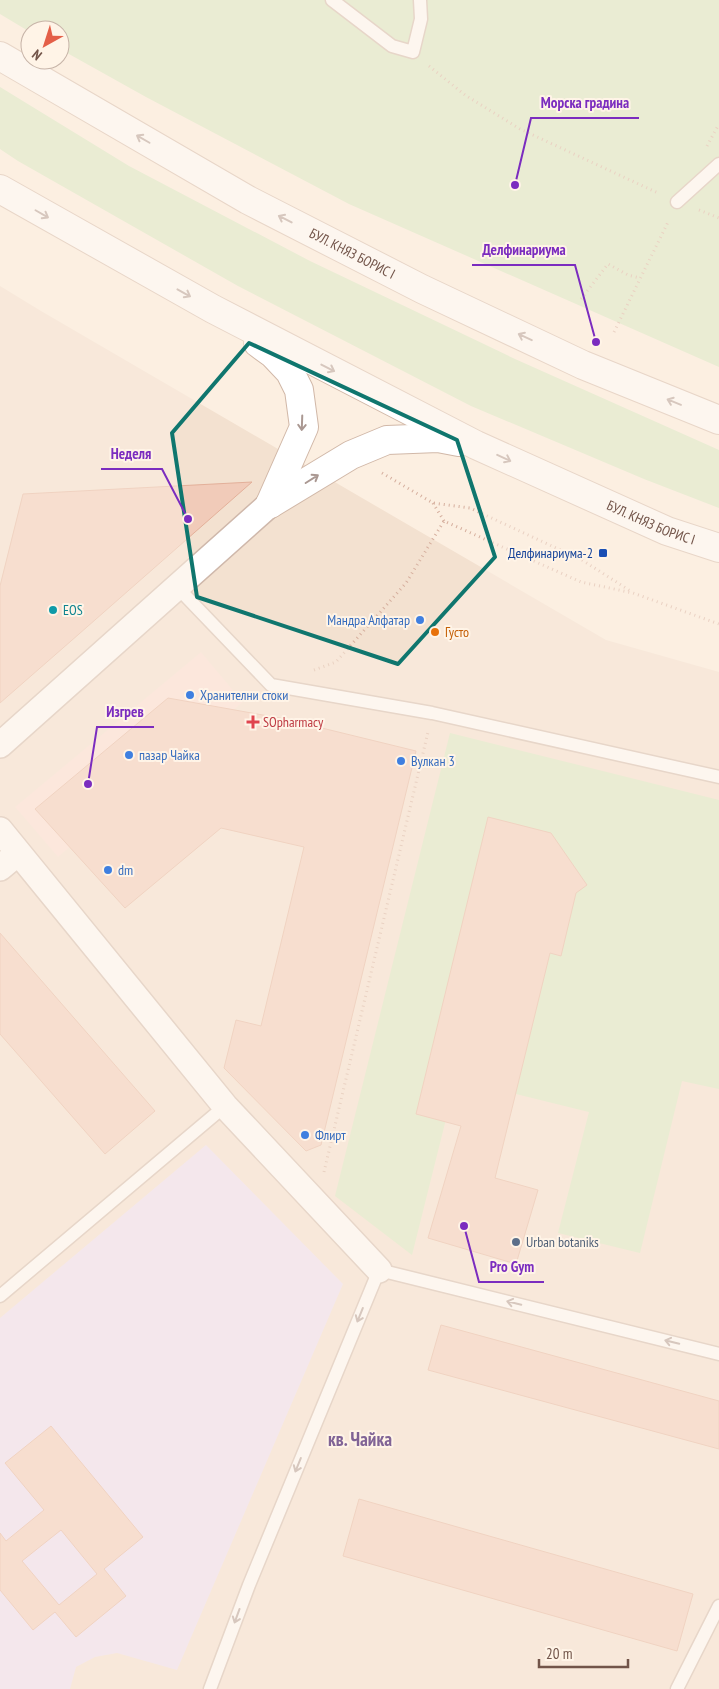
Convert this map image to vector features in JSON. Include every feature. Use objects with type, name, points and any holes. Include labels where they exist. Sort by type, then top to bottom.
[{"type":"main road","name":"БУЛ. КНЯЗ БОРИС I","points":[[0,56],[248,200],[414,284],[583,365],[719,420]]},
{"type":"main road","name":"БУЛ. КНЯЗ БОРИС I","points":[[0,189],[213,309],[476,445],[667,531],[719,548]]},
{"type":"main road","points":[[213,309],[273,354],[290,372],[299,390],[304,427],[270,504]]},
{"type":"main road","points":[[270,504],[351,455],[387,440],[438,438],[476,445]]},
{"type":"street","points":[[0,745],[270,504]]},
{"type":"street","points":[[0,830],[9,860],[225,1106],[378,1270]]},
{"type":"lane","points":[[332,0],[392,46],[413,52],[421,19],[420,0]]},
{"type":"lane","points":[[677,202],[719,164]]},
{"type":"lane","points":[[178,588],[271,685],[432,714],[719,777]]},
{"type":"lane","points":[[0,1296],[225,1106]]},
{"type":"lane","points":[[210,1689],[249,1585],[378,1270],[719,1354]]},
{"type":"lane","points":[[677,1689],[719,1606]]},
{"type":"path","points":[[413,52],[465,95],[520,129],[677,202],[719,218]]},
{"type":"path","points":[[614,332],[677,202]]},
{"type":"path","points":[[582,299],[608,264],[640,278]]},
{"type":"path","points":[[433,503],[444,521],[582,582],[633,593],[719,624]]},
{"type":"path","points":[[470,508],[582,560],[633,593]]},
{"type":"path","points":[[271,685],[336,662],[406,583],[444,521]]},
{"type":"path","points":[[316,1204],[432,714]]},
{"type":"highlighted area","points":[[249,343],[457,440],[495,557],[398,664],[197,597],[172,433]]},
{"type":"shaded area","points":[[0,286],[606,640],[719,672],[719,1689],[0,1689]]},
{"type":"shaded area","name":"пазар Чайка","points":[[201,652],[243,702],[58,857],[15,807]]},
{"type":"shaded area","points":[[206,1145],[343,1284],[177,1670],[117,1653],[95,1657],[76,1667],[70,1689],[0,1689],[0,1318]]},
{"type":"green space","points":[[0,0],[719,0],[719,367],[349,204],[146,97],[70,55],[70,20],[20,20],[20,26],[0,14]]},
{"type":"green space","points":[[0,87],[129,166],[310,261],[515,359],[719,450],[719,508],[644,479],[471,406],[238,286],[18,161],[0,149]]},
{"type":"green space","points":[[450,733],[719,800],[719,1089],[682,1081],[640,1253],[558,1233],[589,1112],[456,1079],[412,1255],[335,1196]]},
{"type":"building","name":"EOS","points":[[252,482],[0,703],[0,586],[23,494]]},
{"type":"building","points":[[168,698],[285,719],[416,751],[321,1145],[306,1151],[224,1068],[236,1020],[261,1026],[304,847],[221,828],[125,908],[35,809]]},
{"type":"building","points":[[488,817],[551,833],[587,885],[576,893],[561,956],[550,953],[495,1178],[538,1190],[516,1264],[428,1238],[461,1126],[416,1114]]},
{"type":"building","points":[[0,933],[155,1111],[105,1154],[0,1034]]},
{"type":"building","points":[[441,1325],[719,1401],[719,1449],[428,1370]]},
{"type":"building","points":[[51,1426],[143,1537],[104,1569],[126,1596],[76,1637],[55,1612],[33,1630],[0,1590],[0,1533],[6,1541],[44,1510],[5,1463]],"holes":[[[61,1530],[97,1574],[59,1605],[22,1561]]]},
{"type":"building","points":[[359,1499],[693,1594],[677,1651],[343,1556]]},
{"type":"place","name":"Морска градина","points":[[515,185]]},
{"type":"place","name":"Делфинариума","points":[[596,342]]},
{"type":"place","name":"Неделя","points":[[188,519]]},
{"type":"place","name":"Делфинариума-2","points":[[603,553]]},
{"type":"place","name":"EOS","points":[[53,610]]},
{"type":"place","name":"Мандра Алфатар","points":[[420,620]]},
{"type":"place","name":"Густо","points":[[435,632]]},
{"type":"place","name":"Хранителни стоки","points":[[190,695]]},
{"type":"place","name":"SOpharmacy","points":[[253,722]]},
{"type":"place","name":"пазар Чайка","points":[[129,755]]},
{"type":"place","name":"Вулкан 3","points":[[401,761]]},
{"type":"place","name":"Изгрев","points":[[88,784]]},
{"type":"place","name":"dm","points":[[108,870]]},
{"type":"place","name":"Флирт","points":[[305,1135]]},
{"type":"place","name":"Pro Gym","points":[[464,1226]]},
{"type":"place","name":"Urban botaniks","points":[[516,1242]]},
{"type":"district","name":"кв. Чайка","points":[[360,1439]]}]
